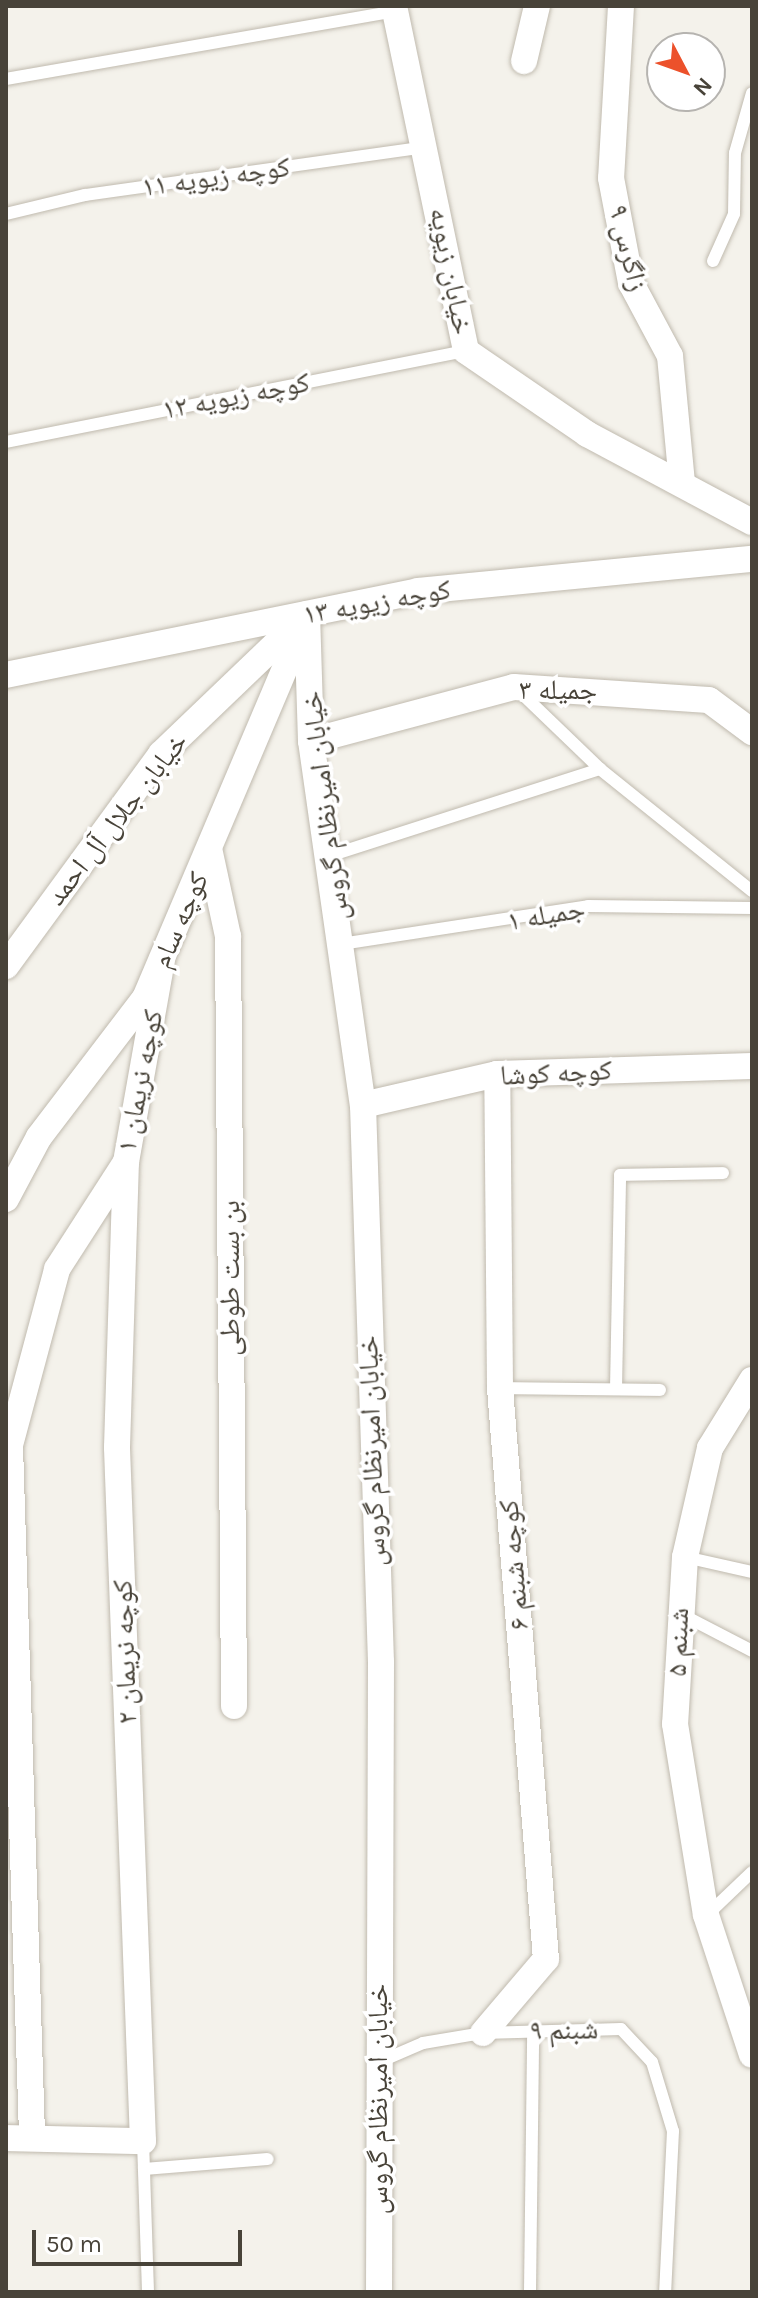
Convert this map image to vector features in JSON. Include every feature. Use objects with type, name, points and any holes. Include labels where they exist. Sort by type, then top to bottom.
[{"type":"street","points":[[524,61],[537,6]]},
{"type":"street","name":"زاگرس ۹","points":[[621,6],[611,178],[631,283],[670,356],[682,482]]},
{"type":"street","name":"خیابان زیویه","points":[[395,9],[428,147],[466,351],[587,434],[752,522]]},
{"type":"street","name":"کوچه زیویه ۱۳","points":[[6,675],[418,591],[752,559]]},
{"type":"street","name":"خیابان امیرنظام گروس","points":[[307,614],[311,741],[363,1105],[381,1662],[377,2062],[379,2292]]},
{"type":"street","name":"کوچه سام","points":[[6,1199],[39,1137],[145,998],[210,853],[307,614]]},
{"type":"street","name":"خیابان جلال آل احمد","points":[[6,966],[161,754],[307,614]]},
{"type":"street","name":"جمیله ۳","points":[[311,741],[514,687],[709,700],[752,732]]},
{"type":"street","name":"بن بست طوطی","points":[[210,853],[228,936],[234,1706]]},
{"type":"street","name":"کوچه نریمان ۱","points":[[19,2137],[10,1445],[57,1269],[126,1162],[162,960]]},
{"type":"street","name":"کوچه کوشا","points":[[363,1105],[497,1074],[752,1066]]},
{"type":"street","name":"کوچه شبنم ۶","points":[[483,2033],[546,1959],[500,1388],[497,1074]]},
{"type":"street","name":"کوچه نریمان ۲","points":[[126,1162],[117,1447],[143,2141]]},
{"type":"street","name":"شبنم ۵","points":[[752,1380],[710,1448],[685,1557],[678,1613],[675,1724],[706,1915],[752,2055]]},
{"type":"street","points":[[19,2137],[143,2141]]},
{"type":"lane","points":[[6,79],[395,9]]},
{"type":"lane","points":[[713,261],[734,214],[735,153],[752,93]]},
{"type":"lane","name":"کوچه زیویه ۱۱","points":[[6,214],[85,195],[428,147]]},
{"type":"lane","name":"کوچه زیویه ۱۲","points":[[6,442],[466,351]]},
{"type":"lane","points":[[514,687],[600,769],[752,891]]},
{"type":"lane","points":[[329,856],[600,769]]},
{"type":"lane","name":"جمیله ۱","points":[[341,944],[588,906],[752,908]]},
{"type":"lane","points":[[616,1389],[620,1175],[723,1173]]},
{"type":"lane","points":[[500,1388],[660,1390]]},
{"type":"lane","points":[[685,1557],[752,1572]]},
{"type":"lane","points":[[678,1613],[752,1651]]},
{"type":"lane","points":[[706,1915],[752,1872]]},
{"type":"lane","name":"شبنم ۹","points":[[377,2062],[423,2043],[483,2033],[621,2029],[652,2062],[673,2131],[665,2292]]},
{"type":"lane","points":[[530,2292],[533,2030]]},
{"type":"lane","points":[[143,2141],[148,2292]]},
{"type":"lane","points":[[144,2169],[268,2159]]}]
